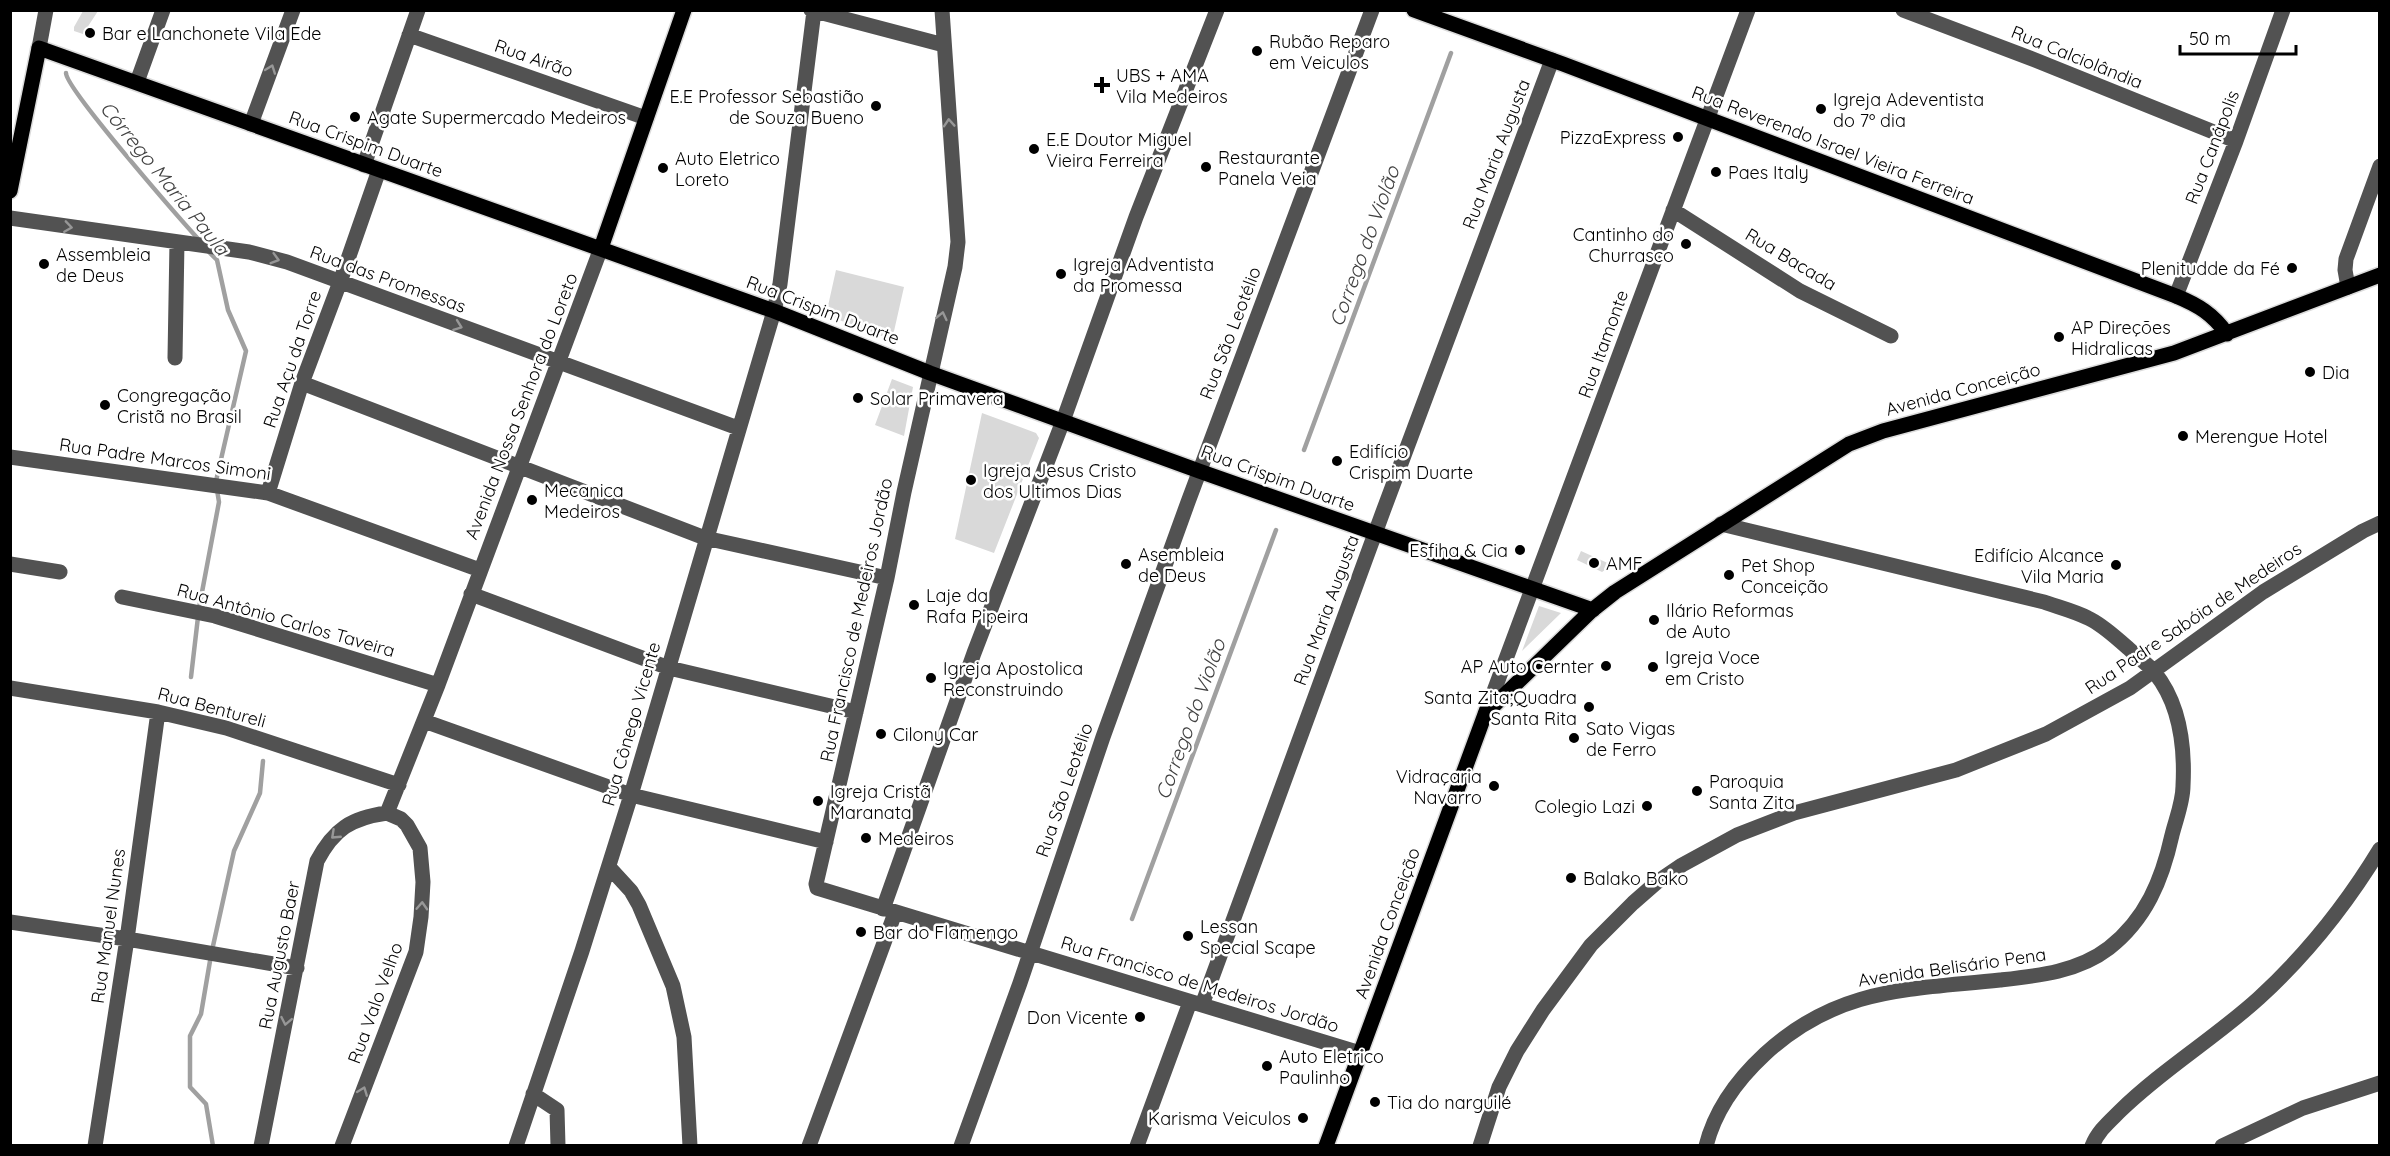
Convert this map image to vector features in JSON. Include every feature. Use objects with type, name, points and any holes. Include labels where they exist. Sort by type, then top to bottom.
[{"type":"main road","name":"Avenida Nossa Senhora do Loreto","points":[[601,248],[684,10]]},
{"type":"main road","name":"Rua Reverendo Israel Vieira Ferreira","points":[[1414,10],[2175,296],[2206,310],[2227,334]]},
{"type":"main road","name":"Rua Crispim Duarte","points":[[39,48],[601,248],[774,311],[930,373],[1592,611]]},
{"type":"main road","points":[[10,191],[39,48]]},
{"type":"main road","name":"Avenida Conceição","points":[[1485,714],[1592,611],[1616,592],[1849,444],[1904,425],[2174,353],[2379,275]]},
{"type":"main road","name":"Avenida Conceição","points":[[1326,1146],[1494,691],[1566,620],[1576,614],[1592,611]]},
{"type":"street","points":[[39,48],[46,10]]},
{"type":"street","points":[[137,82],[163,10]]},
{"type":"street","points":[[251,124],[293,10]]},
{"type":"street","name":"Rua Açu da Torre","points":[[268,493],[302,383],[340,282],[371,167],[418,10]]},
{"type":"street","name":"Rua Francisco de Medeiros Jordão","points":[[942,10],[958,242],[955,267],[887,578],[825,842],[817,888],[1360,1053]]},
{"type":"street","points":[[809,1146],[974,653],[1063,421],[1136,217],[1217,10]]},
{"type":"street","name":"Rua São Leotélio","points":[[961,1146],[1030,953],[1103,737],[1199,471],[1372,10]]},
{"type":"street","name":"Rua Itamonte","points":[[1494,691],[1748,10]]},
{"type":"street","name":"Rua Calciolândia","points":[[1903,10],[2236,141]]},
{"type":"street","name":"Rua Canápolis","points":[[2175,296],[2236,141],[2283,10]]},
{"type":"street","points":[[813,11],[944,45]]},
{"type":"street","name":"Rua Cônego Vicente","points":[[516,1146],[609,867],[774,311],[780,284],[813,11]]},
{"type":"street","name":"Rua Airão","points":[[409,35],[646,118]]},
{"type":"street","name":"Rua Maria Augusta","points":[[1140,1145],[1375,534],[1552,60]]},
{"type":"street","points":[[2348,287],[2346,259],[2379,166]]},
{"type":"street","name":"Rua Bacada","points":[[1673,210],[1800,291],[1891,336]]},
{"type":"street","name":"Rua das Promessas","points":[[10,218],[263,255],[738,428]]},
{"type":"street","points":[[175,358],[177,242]]},
{"type":"street","name":"Avenida Nossa Senhora do Loreto","points":[[387,813],[438,685],[601,248]]},
{"type":"street","points":[[302,383],[705,538],[887,578]]},
{"type":"street","name":"Rua Padre Marcos Simoni","points":[[10,457],[268,493],[480,570]]},
{"type":"street","name":"Rua Padre Sabóia de Medeiros","points":[[1480,1146],[1498,1087],[1517,1051],[1556,991],[1591,945],[1632,903],[1657,882],[1682,865],[1737,835],[1794,813],[1946,773],[1991,758],[2046,734],[2100,706],[2154,672],[2263,592],[2379,523]]},
{"type":"street","name":"Avenida Belisário Pena","points":[[1706,1146],[1710,1130],[1721,1107],[1756,1062],[1778,1042],[1807,1021],[1827,1011],[1879,994],[2045,975],[2085,962],[2108,949],[2136,923],[2150,904],[2166,865],[2183,788],[2180,728],[2170,696],[2154,672],[2105,628],[2086,617],[2044,602],[1722,524]]},
{"type":"street","points":[[10,564],[60,572]]},
{"type":"street","points":[[471,594],[669,668],[856,712]]},
{"type":"street","name":"Rua Antônio Carlos Taveira","points":[[122,597],[215,616],[438,685]]},
{"type":"street","name":"Rua Bentureli","points":[[10,688],[158,712],[226,728],[399,785]]},
{"type":"street","name":"Rua Manuel Nunes","points":[[95,1146],[158,712]]},
{"type":"street","points":[[424,721],[631,795],[825,842]]},
{"type":"street","name":"Rua Augusto Baer","points":[[261,1146],[317,861],[327,842],[349,823],[363,817],[387,813]]},
{"type":"street","name":"Rua Valo Velho","points":[[342,1146],[416,952],[421,917],[423,882],[420,848],[407,825],[401,819],[387,813]]},
{"type":"street","points":[[2092,1146],[2096,1134],[2142,1089],[2257,1000],[2291,967],[2332,921],[2379,849]]},
{"type":"street","points":[[609,867],[631,891],[639,905],[673,986],[684,1037],[690,1146]]},
{"type":"street","points":[[10,922],[297,968]]},
{"type":"street","points":[[2222,1146],[2303,1108],[2378,1085]]},
{"type":"street","points":[[533,1094],[557,1110],[558,1146]]},
{"type":"shaded area","points":[[83,11],[98,11],[83,34],[74,31],[74,27]]},
{"type":"shaded area","points":[[836,270],[904,287],[892,340],[826,315]]},
{"type":"shaded area","points":[[892,379],[913,387],[904,436],[875,425]]},
{"type":"shaded area","points":[[982,413],[1036,433],[1039,438],[994,553],[955,539]]},
{"type":"shaded area","name":"AMF","points":[[1581,551],[1612,565],[1602,572],[1577,560]]},
{"type":"shaded area","points":[[1539,606],[1561,613],[1522,651]]},
{"type":"waterway","name":"Corrego do Violão","points":[[1304,450],[1451,53]]},
{"type":"waterway","name":"Córrego Maria Paula","points":[[66,73],[71,84],[103,128],[200,241]]},
{"type":"waterway","name":"Córrego Maria Paula","points":[[209,252],[217,260],[228,310],[246,351],[216,481]]},
{"type":"waterway","name":"Córrego Maria Paula","points":[[199,608],[219,502],[217,490]]},
{"type":"waterway","name":"Corrego do Violão","points":[[1132,919],[1276,530]]},
{"type":"waterway","name":"Córrego Maria Paula","points":[[191,677],[198,617]]},
{"type":"waterway","name":"Córrego Maria Paula","points":[[213,946],[234,851],[260,793],[263,761]]},
{"type":"waterway","name":"Córrego Maria Paula","points":[[210,961],[201,1014],[190,1036],[190,1087],[206,1104],[213,1146]]},
{"type":"place","name":"Bar e Lanchonete Vila Ede","points":[[90,33]]},
{"type":"place","name":"Rubão Reparo em Veiculos","points":[[1257,51]]},
{"type":"place","name":"UBS + AMA Vila Medeiros","points":[[1102,85]]},
{"type":"place","name":"E.E Professor Sebastião de Souza Bueno","points":[[876,106]]},
{"type":"place","name":"Igreja Adeventista do 7º dia","points":[[1821,109]]},
{"type":"place","name":"Agate Supermercado Medeiros","points":[[355,117]]},
{"type":"place","name":"PizzaExpress","points":[[1678,137]]},
{"type":"place","name":"E.E Doutor Miguel Vieira Ferreira","points":[[1034,149]]},
{"type":"place","name":"Restaurante Panela Veia","points":[[1206,167]]},
{"type":"place","name":"Auto Eletrico Loreto","points":[[663,168]]},
{"type":"place","name":"Paes Italy","points":[[1716,172]]},
{"type":"place","name":"Cantinho do Churrasco","points":[[1686,244]]},
{"type":"place","name":"Assembleia de Deus","points":[[44,264]]},
{"type":"place","name":"Plenitudde da Fé","points":[[2292,268]]},
{"type":"place","name":"Igreja Adventista da Promessa","points":[[1061,274]]},
{"type":"place","name":"AP Direções Hidralicas","points":[[2059,337]]},
{"type":"place","name":"Dia","points":[[2310,372]]},
{"type":"place","name":"Solar Primavera","points":[[858,398]]},
{"type":"place","name":"Congregação Cristã no Brasil","points":[[105,405]]},
{"type":"place","name":"Merengue Hotel","points":[[2183,436]]},
{"type":"place","name":"Edifício Crispim Duarte","points":[[1337,461]]},
{"type":"place","name":"Igreja Jesus Cristo dos Ultimos Dias","points":[[971,480]]},
{"type":"place","name":"Mecanica Medeiros","points":[[532,500]]},
{"type":"place","name":"Esfiha & Cia","points":[[1520,550]]},
{"type":"place","name":"AMF","points":[[1594,563]]},
{"type":"place","name":"Asembleia de Deus","points":[[1126,564]]},
{"type":"place","name":"Edifício Alcance Vila Maria","points":[[2116,565]]},
{"type":"place","name":"Pet Shop Conceição","points":[[1729,575]]},
{"type":"place","name":"Laje da Rafa Pipeira","points":[[914,605]]},
{"type":"place","name":"Ilário Reformas de Auto","points":[[1654,620]]},
{"type":"place","name":"AP Auto Cernter","points":[[1606,666]]},
{"type":"place","name":"Igreja Voce em Cristo","points":[[1653,667]]},
{"type":"place","name":"Igreja Apostolica Reconstruindo","points":[[931,678]]},
{"type":"place","name":"Santa Zita;Quadra Santa Rita","points":[[1589,707]]},
{"type":"place","name":"Cilony Car","points":[[881,734]]},
{"type":"place","name":"Sato Vigas de Ferro","points":[[1574,738]]},
{"type":"place","name":"Vidraçaria Navarro","points":[[1494,786]]},
{"type":"place","name":"Paroquia Santa Zita","points":[[1697,791]]},
{"type":"place","name":"Igreja Cristã Maranata","points":[[818,801]]},
{"type":"place","name":"Colegio Lazi","points":[[1647,806]]},
{"type":"place","name":"Medeiros","points":[[866,838]]},
{"type":"place","name":"Balako Bako","points":[[1571,878]]},
{"type":"place","name":"Bar do Flamengo","points":[[861,932]]},
{"type":"place","name":"Lessan Special Scape","points":[[1188,936]]},
{"type":"place","name":"Don Vicente","points":[[1140,1017]]},
{"type":"place","name":"Auto Eletrico Paulinho","points":[[1267,1066]]},
{"type":"place","name":"Tia do narguilé","points":[[1375,1102]]},
{"type":"place","name":"Karisma Veiculos","points":[[1303,1118]]}]
